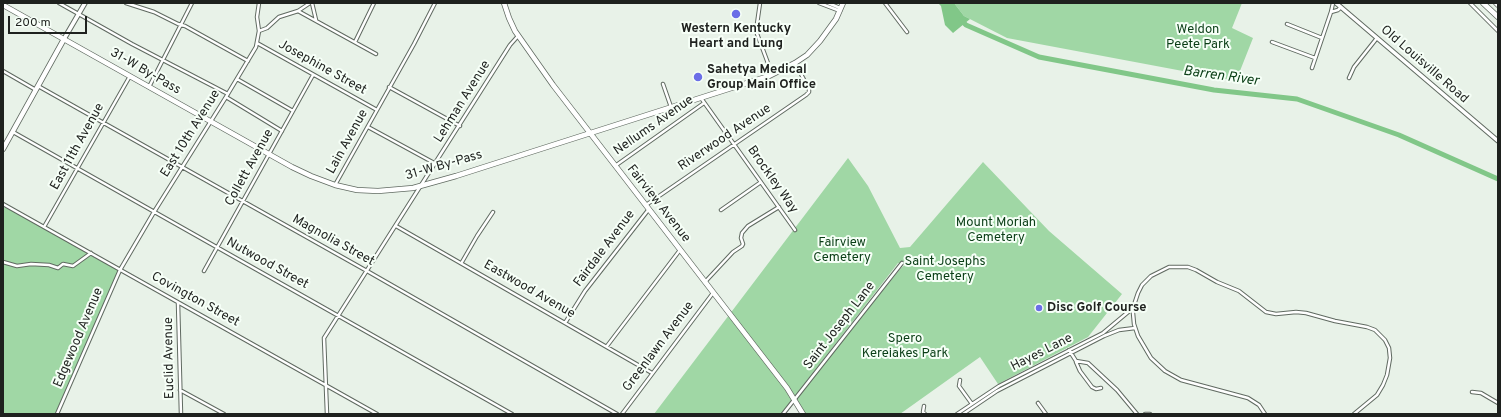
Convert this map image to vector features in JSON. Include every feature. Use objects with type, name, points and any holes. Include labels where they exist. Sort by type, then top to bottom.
[{"type":"main road","name":"Fairview Avenue","points":[[504,3],[509,18],[518,36],[615,166],[794,400],[803,414]]},
{"type":"main road","points":[[1483,3],[1498,17]]},
{"type":"main road","name":"31-W By-Pass","points":[[3,5],[211,122],[311,176],[335,185],[357,190],[378,191],[399,190],[421,186],[701,98],[772,74],[795,64],[807,55],[820,42],[831,27],[841,7]]},
{"type":"main road","points":[[3,149],[64,39]]},
{"type":"street","points":[[58,3],[228,94]]},
{"type":"street","points":[[64,39],[85,3]]},
{"type":"street","points":[[126,3],[154,12],[198,33],[248,61]]},
{"type":"street","points":[[149,87],[192,3]]},
{"type":"street","name":"East 10th Avenue","points":[[120,270],[154,212],[248,61],[257,43],[259,31],[257,16],[258,3]]},
{"type":"street","points":[[259,31],[267,28],[279,17],[298,11],[311,3],[316,20]]},
{"type":"street","points":[[355,42],[374,3]]},
{"type":"street","points":[[760,3],[756,32],[772,74]]},
{"type":"street","points":[[819,3],[841,7]]},
{"type":"street","points":[[828,3],[841,7]]},
{"type":"street","points":[[885,3],[907,32]]},
{"type":"street","points":[[1312,68],[1333,3]]},
{"type":"street","name":"Old Louisville Road","points":[[1336,3],[1498,141]]},
{"type":"street","points":[[1470,3],[1498,31]]},
{"type":"street","name":"Lain Avenue","points":[[335,185],[435,4]]},
{"type":"street","points":[[1331,12],[1335,12],[1341,7]]},
{"type":"street","points":[[298,11],[376,54]]},
{"type":"street","points":[[1287,24],[1322,38]]},
{"type":"street","name":"Lehman Avenue","points":[[327,414],[324,338],[436,164],[510,45],[518,36]]},
{"type":"street","points":[[1349,78],[1354,67],[1377,38]]},
{"type":"street","points":[[1272,42],[1315,58]]},
{"type":"street","name":"Josephine Street","points":[[257,43],[377,110]]},
{"type":"street","name":"Riverwood Avenue","points":[[647,207],[808,93],[808,88],[795,64]]},
{"type":"street","name":"Magnolia Street","points":[[3,71],[103,123],[182,167],[617,414]]},
{"type":"street","name":"Collett Avenue","points":[[204,270],[313,75]]},
{"type":"street","name":"East 11th Avenue","points":[[44,227],[130,76]]},
{"type":"street","points":[[237,79],[293,111]]},
{"type":"street","points":[[663,84],[671,107]]},
{"type":"street","points":[[389,87],[460,126]]},
{"type":"street","points":[[226,98],[282,131]]},
{"type":"street","name":"Brockley Way","points":[[701,98],[795,230]]},
{"type":"street","name":"Nellums Avenue","points":[[615,166],[704,103]]},
{"type":"street","points":[[368,127],[436,164]]},
{"type":"street","name":"Nutwood Street","points":[[13,132],[512,414]]},
{"type":"street","points":[[3,137],[8,140]]},
{"type":"street","points":[[721,210],[761,182]]},
{"type":"street","points":[[3,208],[4,204]]},
{"type":"street","name":"Covington Street","points":[[4,204],[377,414]]},
{"type":"street","name":"Fairdale Avenue","points":[[565,323],[585,291],[647,207]]},
{"type":"street","points":[[705,282],[733,252],[742,246],[742,233],[748,226],[779,207]]},
{"type":"street","points":[[462,262],[493,212]]},
{"type":"street","name":"Eastwood Avenue","points":[[396,226],[462,262],[652,373]]},
{"type":"street","points":[[607,346],[680,250]]},
{"type":"street","points":[[3,262],[17,266],[31,264],[49,265],[58,268],[63,264],[73,266],[91,253]]},
{"type":"street","name":"Saint Joseph Lane","points":[[783,414],[902,263]]},
{"type":"street","points":[[1266,414],[1259,405],[1246,397],[1186,382],[1158,366],[1149,356],[1140,341],[1136,328],[1134,308],[1139,289],[1151,276],[1165,268],[1184,266],[1196,270],[1217,282],[1235,289],[1266,312],[1276,314],[1301,312],[1372,328],[1379,333],[1387,344],[1390,353],[1390,363],[1386,380],[1381,390],[1373,399],[1354,414]]},
{"type":"street","name":"Edgewood Avenue","points":[[57,414],[120,270]]},
{"type":"street","name":"Greenlawn Avenue","points":[[622,414],[713,293]]},
{"type":"street","name":"Euclid Avenue","points":[[178,302],[181,414]]},
{"type":"street","name":"Hayes Lane","points":[[963,414],[998,386],[1106,331],[1134,308]]},
{"type":"street","name":"Hayes Lane","points":[[957,414],[999,390],[1110,333],[1136,328]]},
{"type":"street","points":[[1069,350],[1080,371],[1092,387],[1096,389],[1101,388]]},
{"type":"street","points":[[1076,361],[1088,363],[1119,392],[1137,414]]},
{"type":"street","points":[[960,380],[959,386],[973,405]]},
{"type":"street","points":[[180,390],[224,414]]},
{"type":"street","points":[[1472,392],[1481,394],[1498,403]]},
{"type":"street","points":[[1038,403],[1046,414]]},
{"type":"street","points":[[924,406],[923,412],[925,414]]},
{"type":"street","points":[[1145,414],[1150,414]]},
{"type":"green space","name":"Weldon Peete Park","points":[[954,3],[1242,3],[1232,28],[1253,38],[1236,81],[1007,38],[964,16]]},
{"type":"green space","points":[[848,158],[868,186],[900,248],[910,247],[983,162],[1049,231],[1122,294],[1088,337],[998,384],[980,357],[900,414],[802,414],[794,400],[901,268],[906,264],[898,263],[781,414],[654,414]]},
{"type":"green space","points":[[6,205],[120,270],[55,414],[3,414],[3,210]]},
{"type":"shaded area","points":[[938,3],[954,3],[964,16],[970,19],[953,33],[945,25],[941,6]]},
{"type":"waterway","name":"Barren River","points":[[961,20],[966,25],[1039,57],[1214,90],[1297,99],[1399,135],[1498,179]]},
{"type":"place","name":"Western Kentucky Heart and Lung","points":[[736,14]]},
{"type":"place","name":"Sahetya Medical Group Main Office","points":[[698,77]]},
{"type":"place","name":"Disc Golf Course","points":[[1039,308]]},
{"type":"park label","name":"Mount Moriah Cemetery","points":[[996,230]]},
{"type":"park label","name":"Fairview Cemetery","points":[[842,250]]},
{"type":"park label","name":"Saint Josephs Cemetery","points":[[945,270]]},
{"type":"park label","name":"Spero Kereiakes Park","points":[[905,346]]}]
